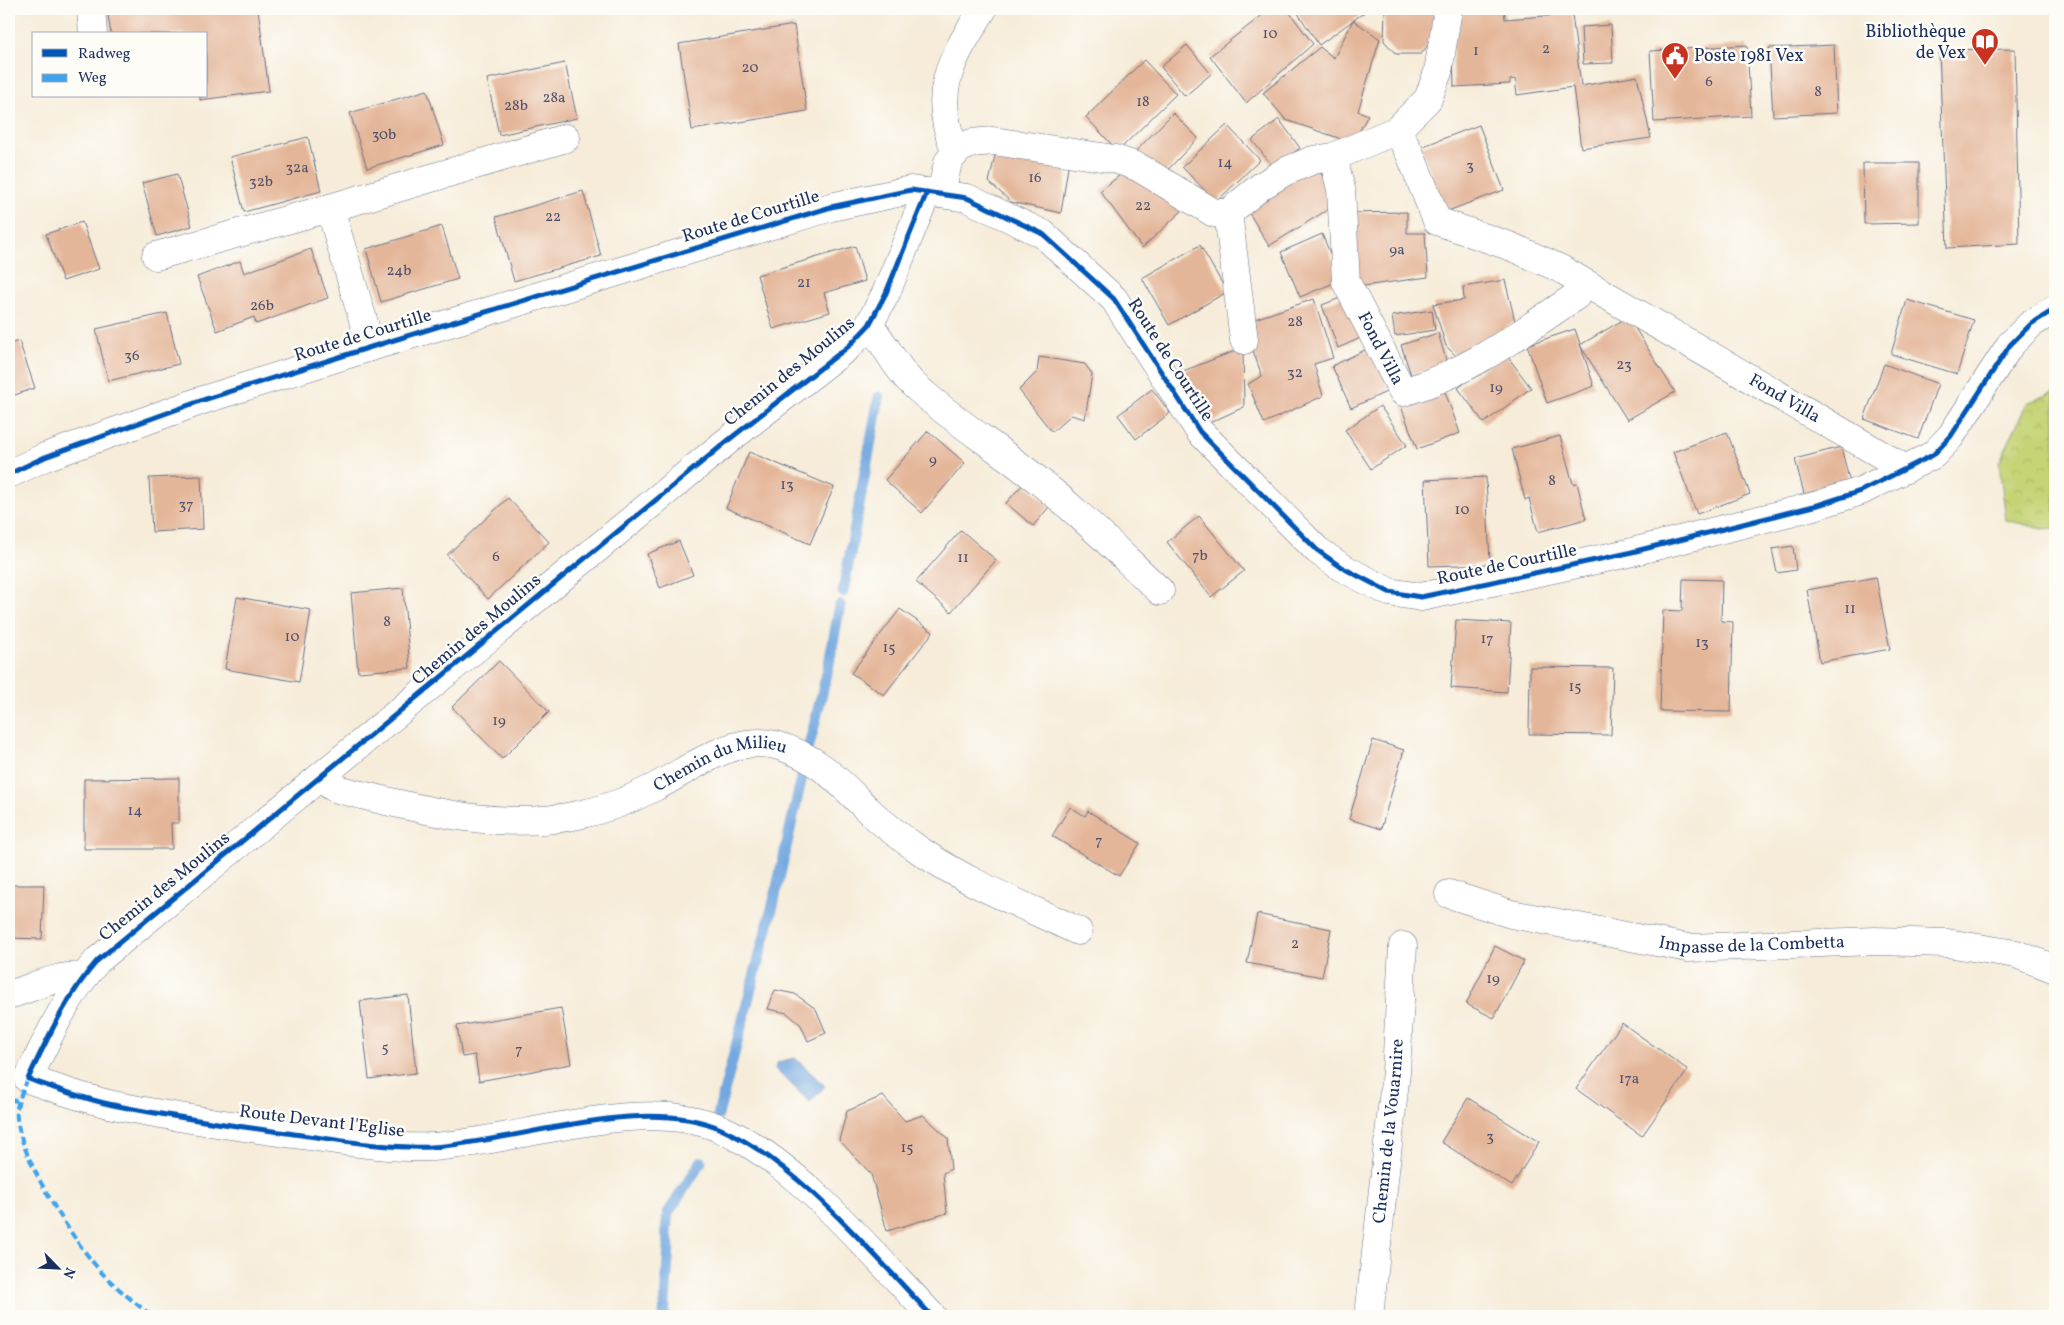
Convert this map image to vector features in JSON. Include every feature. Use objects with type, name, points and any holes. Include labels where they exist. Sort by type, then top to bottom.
[{"type":"street","points":[[92,9],[93,32]]},
{"type":"street","points":[[983,9],[957,52],[946,76],[944,93],[945,115],[949,136],[956,152],[972,143],[994,141],[1115,159],[1138,167],[1214,213],[1228,213],[1260,187],[1284,172],[1313,160],[1333,157],[1397,130],[1428,99],[1438,72],[1448,9]]},
{"type":"street","name":"Fond Villa","points":[[1397,130],[1410,154],[1437,221],[1536,256],[1906,469]]},
{"type":"street","points":[[156,256],[330,208],[566,138]]},
{"type":"street","name":"Chemin des Moulins","points":[[28,1079],[63,1008],[83,977],[98,960],[732,438],[849,346],[869,325],[948,162],[956,152]]},
{"type":"street","name":"Fond Villa","points":[[1333,157],[1341,189],[1346,282],[1403,392],[1432,384],[1464,369],[1576,296],[1586,284]]},
{"type":"street","name":"Route de Courtille","points":[[9,474],[44,457],[203,400],[371,347],[831,207],[911,190],[968,198],[1043,234],[1114,299],[1200,432],[1317,550],[1341,567],[1389,592],[1421,597],[1624,554],[1818,506],[1861,491],[1933,455],[1951,436],[2010,345],[2031,324],[2055,309]]},
{"type":"street","points":[[330,208],[371,347]]},
{"type":"street","points":[[1228,213],[1244,340]]},
{"type":"street","points":[[869,325],[880,337],[896,365],[914,385],[964,428],[1029,473],[1160,591]]},
{"type":"street","name":"Chemin du Milieu","points":[[322,776],[331,786],[341,790],[451,815],[512,822],[557,819],[604,809],[652,789],[715,754],[756,744],[774,745],[808,758],[831,772],[894,832],[945,866],[1078,931]]},
{"type":"street","name":"Impasse de la Combetta","points":[[1449,894],[1511,914],[1688,948],[1876,941],[1947,943],[2016,954],[2055,969]]},
{"type":"street","name":"Chemin de la Vouarnire","points":[[1369,1316],[1396,1072],[1403,946]]},
{"type":"street","points":[[9,995],[65,978],[83,977]]},
{"type":"street","name":"Route Devant l'Eglise","points":[[28,1079],[116,1106],[389,1147],[455,1144],[502,1139],[595,1122],[652,1117],[692,1120],[721,1129],[744,1142],[781,1168],[826,1207],[932,1316]]},
{"type":"green space","points":[[2055,392],[2055,528],[2043,529],[2006,520],[1999,463],[2027,403]]},
{"type":"water","points":[[795,1058],[825,1086],[810,1102],[775,1069],[778,1062]]},
{"type":"building","points":[[107,9],[258,9],[269,91],[200,100],[200,98],[208,98],[208,32],[111,32]]},
{"type":"building","points":[[1270,9],[1287,9],[1313,44],[1246,103],[1210,56]]},
{"type":"building","points":[[1295,9],[1369,9],[1319,45]]},
{"type":"building","points":[[1385,9],[1438,9],[1437,34],[1421,54],[1396,54],[1384,41]]},
{"type":"building","points":[[1504,9],[1505,19],[1572,14],[1581,86],[1637,76],[1651,138],[1581,148],[1573,87],[1517,95],[1515,79],[1510,80],[1510,84],[1454,87],[1452,13]]},
{"type":"building","points":[[1353,20],[1380,39],[1358,111],[1368,115],[1353,143],[1286,120],[1263,93],[1320,47],[1334,58]]},
{"type":"building","points":[[794,25],[807,111],[692,130],[679,44]]},
{"type":"building","points":[[1611,25],[1613,63],[1583,64],[1581,27]]},
{"type":"building","points":[[1187,45],[1211,74],[1185,96],[1161,67]]},
{"type":"building","points":[[1747,45],[1751,116],[1654,122],[1650,51]]},
{"type":"building","points":[[1834,45],[1837,113],[1773,116],[1769,48]]},
{"type":"building","points":[[2015,49],[2019,244],[1947,248],[1939,50]]},
{"type":"building","points":[[1144,60],[1176,94],[1118,151],[1086,117]]},
{"type":"building","points":[[565,63],[577,118],[499,135],[487,79]]},
{"type":"building","points":[[427,90],[444,145],[367,168],[350,113]]},
{"type":"building","points":[[1173,113],[1198,138],[1161,177],[1135,152]]},
{"type":"building","points":[[1279,119],[1300,148],[1274,168],[1252,140]]},
{"type":"building","points":[[1227,125],[1260,160],[1216,202],[1182,167]]},
{"type":"building","points":[[1479,125],[1504,190],[1445,212],[1421,147]]},
{"type":"building","points":[[308,137],[321,191],[244,212],[230,157]]},
{"type":"building","points":[[996,151],[1069,160],[1061,213],[1011,202],[989,182]]},
{"type":"building","points":[[1314,163],[1340,202],[1269,246],[1245,206]]},
{"type":"building","points":[[1863,163],[1919,163],[1919,223],[1864,224]]},
{"type":"building","points":[[1125,171],[1184,209],[1142,248],[1100,191]]},
{"type":"building","points":[[177,174],[192,226],[157,236],[142,183]]},
{"type":"building","points":[[583,191],[601,256],[514,281],[496,217]]},
{"type":"building","points":[[1407,212],[1407,233],[1425,233],[1428,277],[1357,287],[1347,213]]},
{"type":"building","points":[[82,222],[99,269],[63,281],[46,234]]},
{"type":"building","points":[[442,226],[458,279],[381,302],[366,249]]},
{"type":"building","points":[[1322,234],[1341,280],[1300,297],[1281,252]]},
{"type":"building","points":[[1200,245],[1227,292],[1169,325],[1142,278]]},
{"type":"building","points":[[855,246],[865,281],[824,293],[830,312],[773,329],[757,275]]},
{"type":"building","points":[[311,249],[328,298],[256,324],[254,317],[217,331],[197,277],[240,261],[244,273]]},
{"type":"building","points":[[1505,280],[1515,321],[1461,361],[1446,346],[1433,304],[1464,300],[1463,287]]},
{"type":"building","points":[[1348,295],[1365,336],[1338,348],[1322,305]]},
{"type":"building","points":[[1314,299],[1333,358],[1314,364],[1323,396],[1264,423],[1248,384],[1262,376],[1243,323]]},
{"type":"building","points":[[1907,300],[1974,320],[1957,374],[1891,354]]},
{"type":"building","points":[[1432,310],[1435,330],[1395,336],[1392,316]]},
{"type":"building","points":[[167,313],[179,364],[108,381],[96,329]]},
{"type":"building","points":[[1628,317],[1675,392],[1627,420],[1580,345]]},
{"type":"building","points":[[1575,329],[1594,386],[1547,403],[1527,345]]},
{"type":"building","points":[[1438,333],[1447,363],[1411,375],[1401,345]]},
{"type":"building","points":[[19,341],[35,388],[9,397],[9,344]]},
{"type":"building","points":[[1373,346],[1393,389],[1351,408],[1332,366]]},
{"type":"building","points":[[1243,348],[1244,407],[1205,425],[1183,371]]},
{"type":"building","points":[[1505,353],[1531,388],[1484,423],[1458,388]]},
{"type":"building","points":[[1039,357],[1085,364],[1092,374],[1085,419],[1071,415],[1052,432],[1019,390],[1037,372]]},
{"type":"building","points":[[1884,364],[1938,384],[1918,439],[1864,419]]},
{"type":"building","points":[[1152,389],[1170,413],[1136,439],[1118,415]]},
{"type":"building","points":[[1444,389],[1460,433],[1417,449],[1401,406]]},
{"type":"building","points":[[1380,406],[1407,445],[1371,469],[1345,430]]},
{"type":"building","points":[[928,431],[965,463],[922,513],[885,480]]},
{"type":"building","points":[[1727,432],[1750,494],[1697,514],[1673,452]]},
{"type":"building","points":[[1560,436],[1573,484],[1577,483],[1586,519],[1538,532],[1529,498],[1525,500],[1512,449]]},
{"type":"building","points":[[1841,447],[1850,483],[1804,494],[1795,459]]},
{"type":"building","points":[[749,452],[834,487],[810,544],[726,508]]},
{"type":"building","points":[[201,476],[203,529],[152,532],[149,478]]},
{"type":"building","points":[[1486,477],[1490,564],[1429,566],[1425,480]]},
{"type":"building","points":[[1024,483],[1050,506],[1033,526],[1006,503]]},
{"type":"building","points":[[508,498],[549,542],[488,599],[447,555]]},
{"type":"building","points":[[1199,516],[1244,571],[1211,597],[1167,542]]},
{"type":"building","points":[[961,530],[996,560],[951,612],[916,582]]},
{"type":"building","points":[[679,541],[693,575],[660,588],[647,554]]},
{"type":"building","points":[[1793,546],[1796,570],[1777,573],[1772,549]]},
{"type":"building","points":[[1876,577],[1890,649],[1820,662],[1807,590]]},
{"type":"building","points":[[1683,579],[1722,580],[1721,621],[1733,622],[1731,712],[1660,711],[1663,610],[1682,611]]},
{"type":"building","points":[[403,588],[410,668],[358,672],[351,593]]},
{"type":"building","points":[[237,597],[311,610],[299,682],[225,669]]},
{"type":"building","points":[[900,609],[933,632],[884,695],[851,673]]},
{"type":"building","points":[[1456,620],[1511,623],[1507,692],[1451,688]]},
{"type":"building","points":[[499,661],[549,712],[502,759],[452,707]]},
{"type":"building","points":[[1530,667],[1613,668],[1611,735],[1529,734]]},
{"type":"building","points":[[1373,740],[1404,750],[1381,829],[1349,819]]},
{"type":"building","points":[[179,778],[179,823],[171,823],[172,849],[84,849],[84,779]]},
{"type":"building","points":[[1070,807],[1085,816],[1088,811],[1140,843],[1119,876],[1052,836]]},
{"type":"building","points":[[9,885],[44,885],[42,939],[9,938]]},
{"type":"building","points":[[1257,914],[1331,929],[1322,977],[1247,963]]},
{"type":"building","points":[[1495,946],[1524,961],[1494,1018],[1466,1004]]},
{"type":"building","points":[[775,990],[795,994],[816,1009],[826,1033],[808,1041],[801,1025],[787,1013],[768,1009]]},
{"type":"building","points":[[408,995],[416,1073],[369,1079],[360,1001]]},
{"type":"building","points":[[561,1008],[571,1064],[479,1081],[475,1055],[462,1057],[457,1026]]},
{"type":"building","points":[[1622,1023],[1688,1070],[1642,1136],[1576,1089]]},
{"type":"building","points":[[883,1096],[905,1121],[923,1115],[948,1138],[951,1169],[943,1173],[947,1213],[887,1231],[871,1174],[839,1140],[847,1111]]},
{"type":"building","points":[[1468,1098],[1539,1142],[1512,1186],[1441,1142]]},
{"type":"waterway","points":[[843,592],[879,397]]},
{"type":"waterway","points":[[809,746],[828,669],[840,605]]},
{"type":"waterway","points":[[718,1115],[773,905],[803,772]]},
{"type":"waterway","points":[[664,1316],[669,1246],[666,1231],[668,1213],[701,1162]]},
{"type":"marked path","points":[[28,1079],[17,1108],[18,1125],[24,1147],[48,1195],[77,1241],[103,1274],[152,1316]]},
{"type":"marked path","points":[[9,1100],[19,1101]]},
{"type":"cycle path","points":[[9,474],[45,457],[203,400],[371,347],[831,207],[911,190],[967,198],[1043,234],[1114,299],[1200,432],[1317,550],[1341,567],[1389,592],[1421,597],[1624,554],[1818,505],[1861,491],[1933,455],[1951,436],[2010,345],[2031,324],[2055,309]]},
{"type":"cycle path","points":[[927,192],[886,293],[869,325],[849,346],[731,438],[98,960],[68,1002],[28,1079],[106,1104],[250,1128],[398,1147],[432,1147],[466,1143],[618,1118],[655,1116],[689,1120],[721,1129],[750,1144],[778,1164],[834,1213],[932,1316]]},
{"type":"place","name":"Bibliothèque de Vex","points":[[1985,66]]},
{"type":"place","name":"Poste 1981 Vex","points":[[1675,80]]}]
